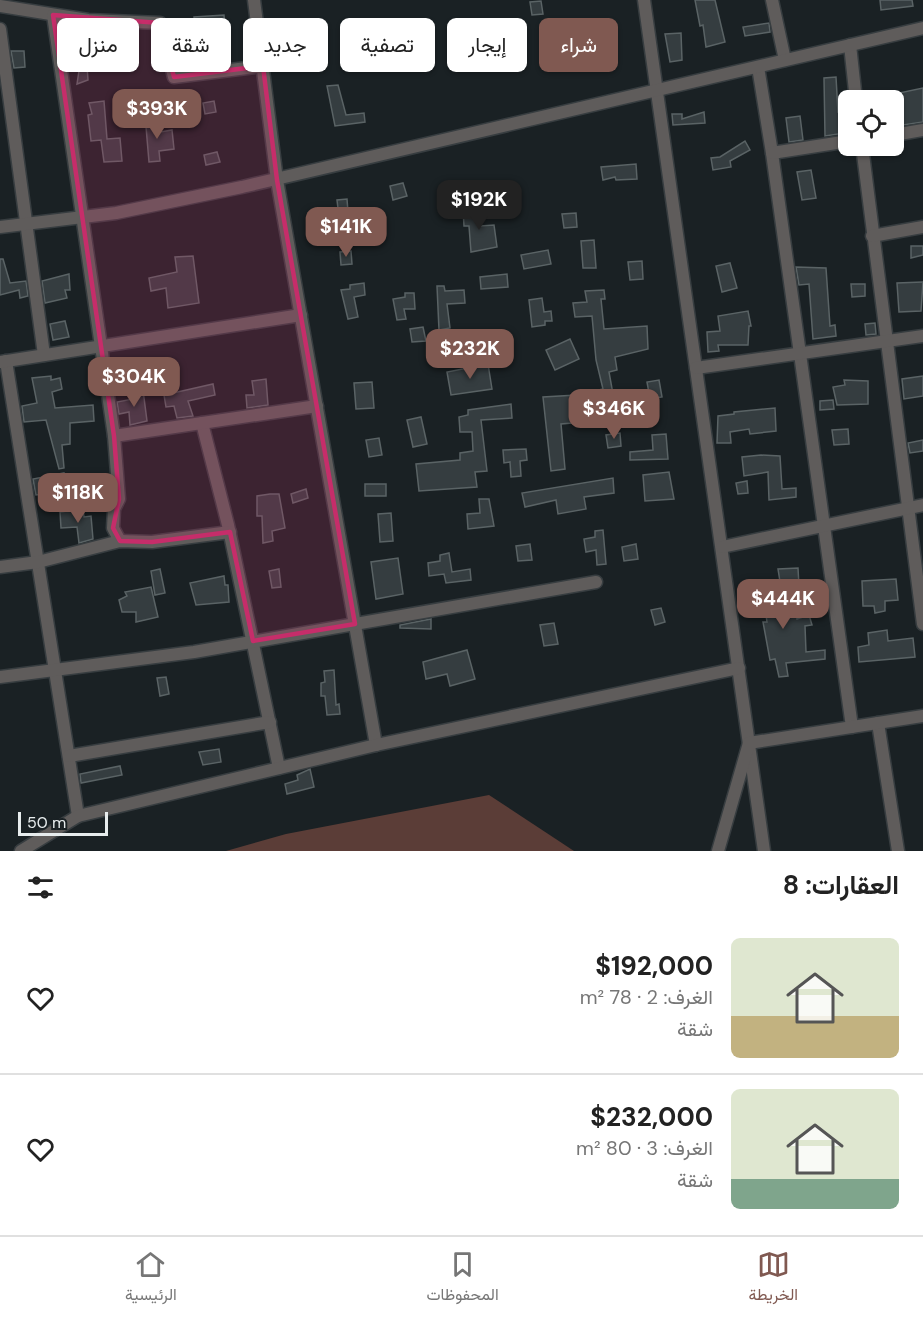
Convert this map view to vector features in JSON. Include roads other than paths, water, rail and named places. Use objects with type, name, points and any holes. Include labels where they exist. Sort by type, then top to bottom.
[{"type":"street","points":[[254,0],[256,18]]},
{"type":"street","points":[[644,0],[764,851]]},
{"type":"street","points":[[772,0],[785,60]]},
{"type":"street","points":[[0,6],[88,20],[160,23],[174,77],[243,68]]},
{"type":"street","points":[[53,15],[114,436],[119,499],[114,509],[113,528],[120,541]]},
{"type":"street","points":[[0,227],[116,213],[277,180],[657,88],[923,28]]},
{"type":"street","points":[[0,29],[44,355]]},
{"type":"street","points":[[850,45],[855,90]]},
{"type":"street","points":[[758,67],[852,727]]},
{"type":"street","points":[[264,72],[277,180],[376,745]]},
{"type":"street","points":[[904,133],[923,130]]},
{"type":"street","points":[[772,153],[838,143]]},
{"type":"street","points":[[863,156],[923,624]]},
{"type":"street","points":[[872,236],[923,227]]},
{"type":"street","points":[[78,816],[38,562],[3,362],[301,315]]},
{"type":"street","points":[[696,368],[923,336]]},
{"type":"street","points":[[114,436],[317,406]]},
{"type":"street","points":[[202,423],[230,532],[279,768]]},
{"type":"street","points":[[722,547],[923,505]]},
{"type":"street","points":[[0,567],[38,562],[120,541],[152,542],[230,532]]},
{"type":"street","points":[[0,677],[253,641],[596,582]]},
{"type":"street","points":[[21,851],[78,816],[376,745],[739,668]]},
{"type":"street","points":[[749,743],[923,716]]},
{"type":"street","points":[[69,756],[270,722]]},
{"type":"street","points":[[878,723],[898,851]]},
{"type":"street","points":[[718,851],[749,743]]}]
